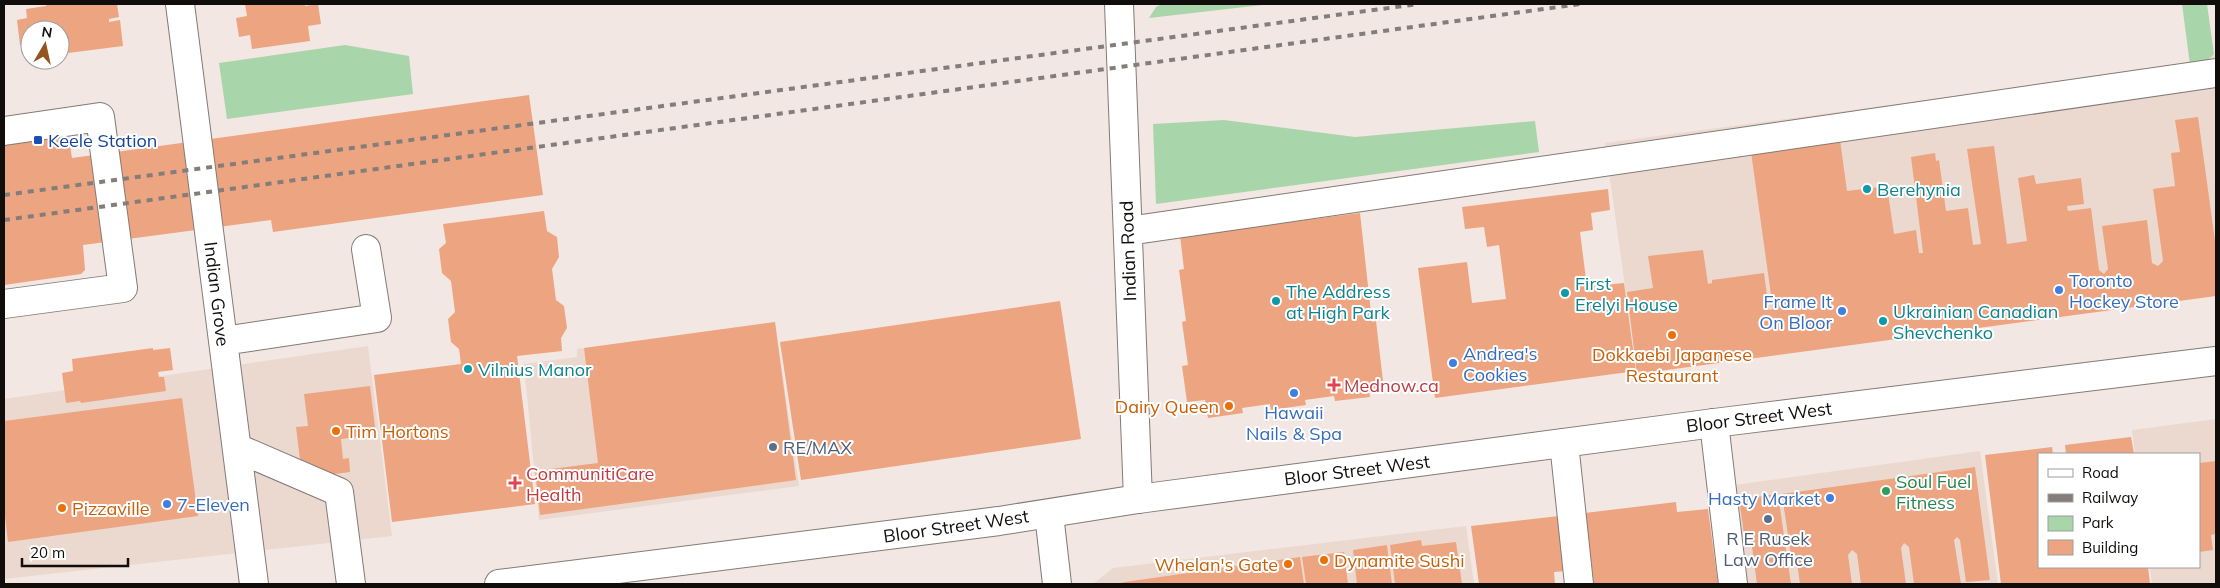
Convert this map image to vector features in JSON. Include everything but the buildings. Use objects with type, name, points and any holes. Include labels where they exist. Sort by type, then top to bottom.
[{"type":"main road","name":"Indian Grove","points":[[180,4],[254,584]]},
{"type":"main road","name":"Indian Road","points":[[1120,4],[1138,498]]},
{"type":"main road","points":[[1128,231],[2216,73]]},
{"type":"main road","points":[[4,131],[100,117],[123,288],[4,304]]},
{"type":"main road","points":[[223,340],[377,318],[366,249]]},
{"type":"main road","name":"Bloor Street West","points":[[499,584],[1049,514],[1138,498],[1714,422],[2216,361]]},
{"type":"main road","points":[[1714,422],[1733,584]]},
{"type":"main road","points":[[1564,443],[1579,584]]},
{"type":"main road","points":[[237,448],[339,492],[351,584]]},
{"type":"main road","points":[[1049,514],[1057,584]]},
{"type":"shaded area","points":[[2214,54],[2216,69],[2216,295],[1637,373],[1605,143],[2190,65],[2207,61]]},
{"type":"shaded area","points":[[775,322],[799,486],[539,520],[524,364],[577,357],[577,349]]},
{"type":"shaded area","points":[[368,346],[392,536],[4,579],[4,399]]},
{"type":"shaded area","points":[[2216,419],[2216,584],[2152,584],[2150,568],[2200,568],[2200,453],[2135,453],[2132,430]]},
{"type":"shaded area","points":[[1980,451],[1998,584],[1748,584],[1734,485]]},
{"type":"shaded area","points":[[1466,526],[1474,584],[1093,584],[1113,568]]},
{"type":"green space","points":[[1162,4],[1271,4],[1149,18],[1156,7]]},
{"type":"green space","points":[[2182,4],[2207,4],[2214,54],[2207,61],[2190,65]]},
{"type":"green space","points":[[345,45],[409,56],[413,94],[227,119],[219,63]]},
{"type":"green space","points":[[1224,120],[1355,137],[1535,121],[1539,152],[1156,204],[1153,124]]},
{"type":"railway","points":[[4,195],[1418,4]]},
{"type":"railway","points":[[4,220],[1580,4]]},
{"type":"place","name":"Keele Station","points":[[38,140]]},
{"type":"place","name":"Berehynia","points":[[1867,189]]},
{"type":"place","name":"Toronto Hockey Store","points":[[2059,290]]},
{"type":"place","name":"First Erelyi House","points":[[1565,293]]},
{"type":"place","name":"The Address at High Park","points":[[1276,301]]},
{"type":"place","name":"Frame It On Bloor","points":[[1842,311]]},
{"type":"place","name":"Ukrainian Canadian Shevchenko","points":[[1883,321]]},
{"type":"place","name":"Dokkaebi Japanese Restaurant","points":[[1672,335]]},
{"type":"place","name":"Andrea's Cookies","points":[[1453,363]]},
{"type":"place","name":"Vilnius Manor","points":[[468,369]]},
{"type":"place","name":"Mednow.ca","points":[[1334,385]]},
{"type":"place","name":"Hawaii Nails & Spa","points":[[1294,393]]},
{"type":"place","name":"Dairy Queen","points":[[1229,406]]},
{"type":"place","name":"Tim Hortons","points":[[336,431]]},
{"type":"place","name":"RE/MAX","points":[[773,447]]},
{"type":"place","name":"CommunitiCare Health","points":[[515,483]]},
{"type":"place","name":"Soul Fuel Fitness","points":[[1886,491]]},
{"type":"place","name":"Hasty Market","points":[[1830,498]]},
{"type":"place","name":"7-Eleven","points":[[167,504]]},
{"type":"place","name":"Pizzaville","points":[[62,508]]},
{"type":"place","name":"R E Rusek Law Office","points":[[1768,519]]},
{"type":"place","name":"Dynamite Sushi","points":[[1324,560]]},
{"type":"place","name":"Whelan's Gate","points":[[1288,564]]}]
